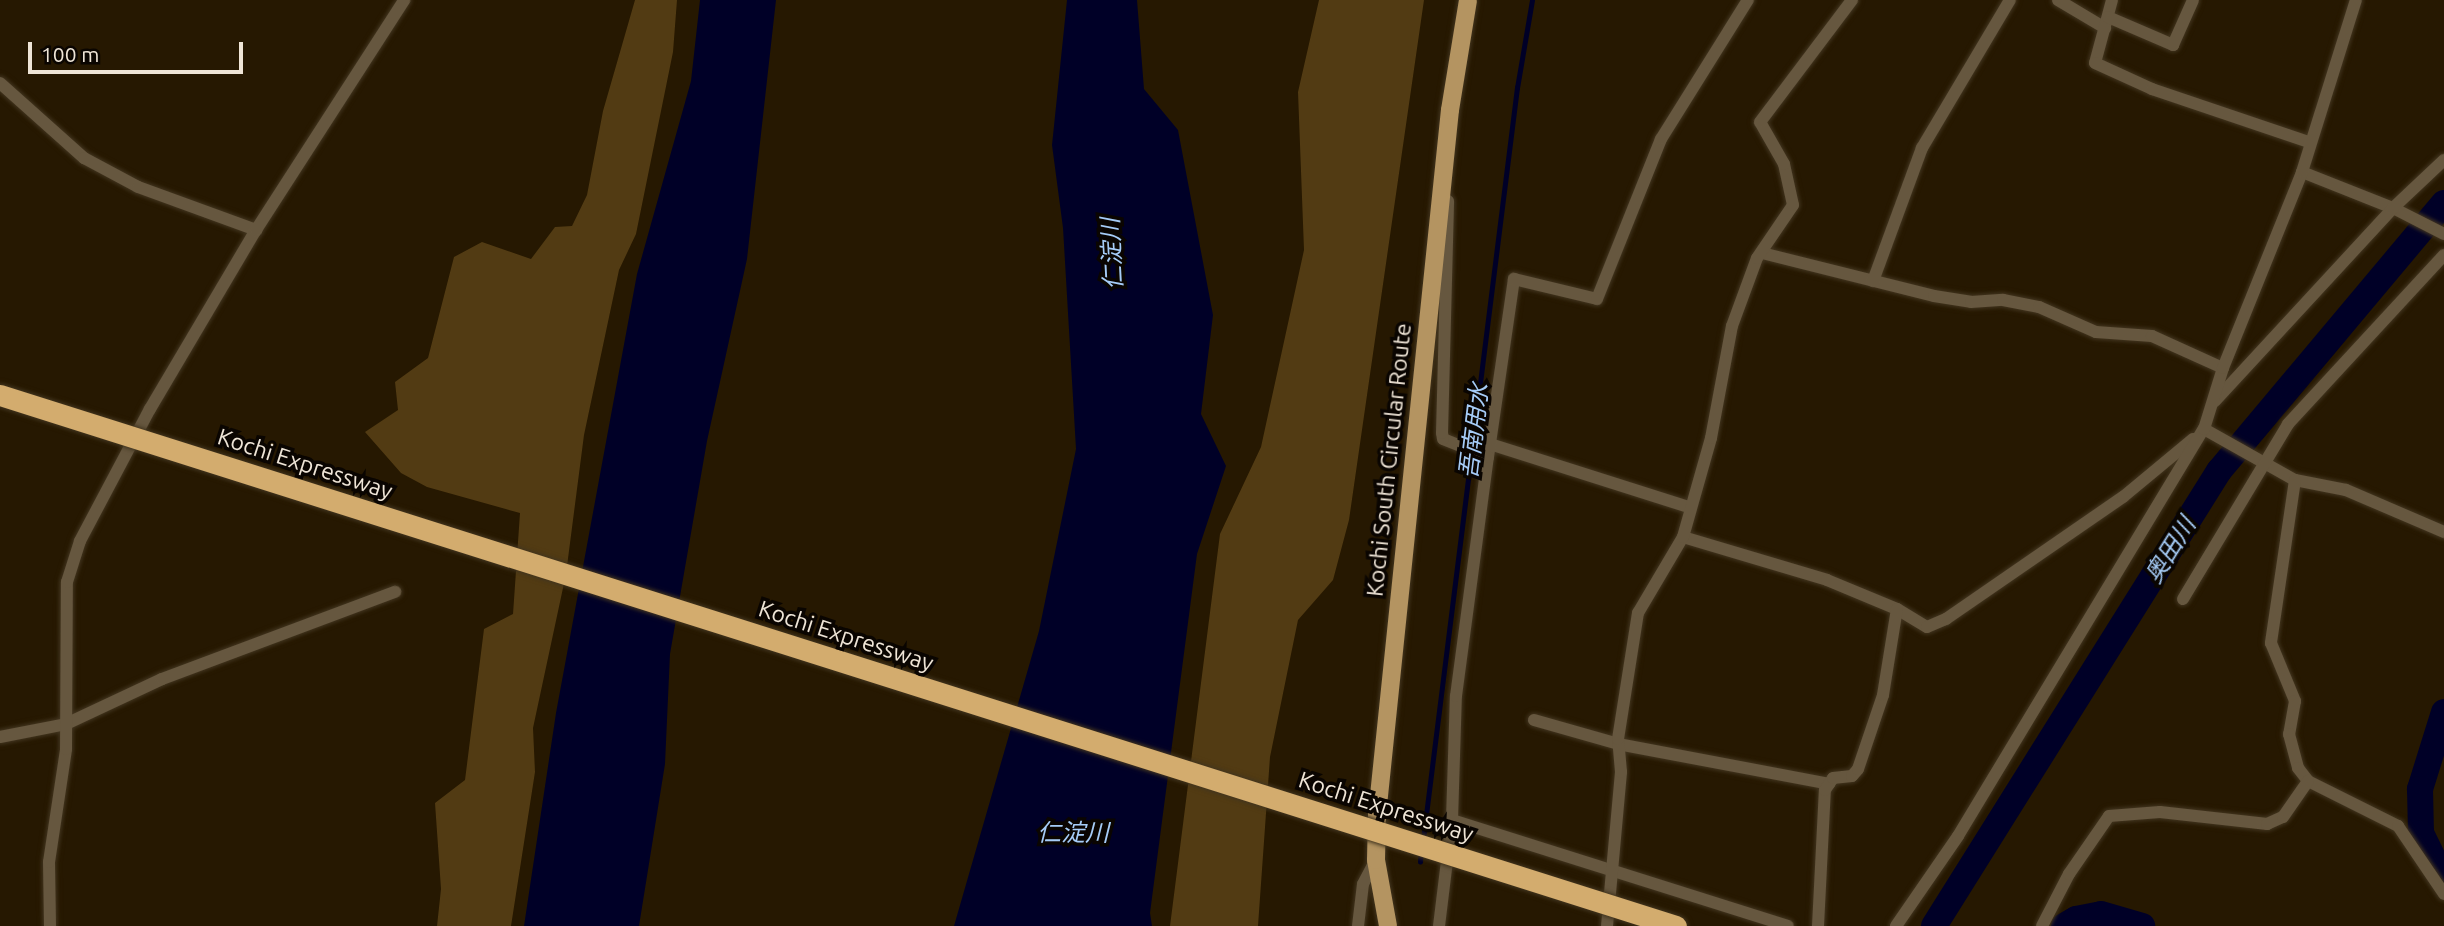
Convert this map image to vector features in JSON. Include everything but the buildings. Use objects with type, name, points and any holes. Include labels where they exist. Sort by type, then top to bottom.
[{"type":"highway","name":"Kochi Expressway","points":[[0,395],[1676,926]]},
{"type":"main road","name":"Kochi South Circular Route","points":[[1388,926],[1376,860],[1450,110],[1468,0]]},
{"type":"street","points":[[50,926],[50,862],[66,724],[67,582],[80,541],[150,409],[256,230],[404,0]]},
{"type":"street","points":[[1439,926],[1452,820],[1456,696],[1486,451],[1514,279],[1597,299],[1661,139],[1748,0]]},
{"type":"street","points":[[1607,926],[1621,772],[1618,744],[1638,613],[1683,537],[1689,506],[1711,438],[1732,326],[1762,253],[1793,205],[1787,172],[1759,122],[1852,0]]},
{"type":"street","points":[[1872,281],[1922,148],[2010,0]]},
{"type":"street","points":[[2058,0],[2107,23],[2173,46],[2193,0]]},
{"type":"street","points":[[2112,0],[2095,63],[2152,89],[2309,142]]},
{"type":"street","points":[[1896,926],[1958,836],[2204,429],[2223,368],[2302,172],[2309,142],[2356,0]]},
{"type":"street","points":[[0,83],[84,158],[138,187],[256,230]]},
{"type":"street","points":[[1450,110],[1441,419],[1443,439],[1689,506]]},
{"type":"street","points":[[2212,404],[2393,208],[2444,160]]},
{"type":"street","points":[[2302,172],[2393,208],[2444,234]]},
{"type":"street","points":[[1762,253],[1934,296],[2039,307],[2095,332],[2152,336],[2223,368]]},
{"type":"street","points":[[2183,599],[2288,424],[2444,255]]},
{"type":"street","points":[[2204,429],[2295,480],[2346,490],[2444,532]]},
{"type":"street","points":[[1683,537],[1827,580],[1897,609],[1927,626],[1946,619],[2123,497],[2204,429]]},
{"type":"street","points":[[2295,480],[2271,643],[2295,701],[2289,734],[2298,768],[2308,781],[2398,826],[2444,894]]},
{"type":"street","points":[[0,737],[66,724],[162,679],[395,592]]},
{"type":"street","points":[[1818,926],[1817,884],[1829,784],[1833,778],[1852,776],[1858,769],[1883,695],[1897,609]]},
{"type":"street","points":[[1534,720],[1618,744],[1829,784]]},
{"type":"street","points":[[2042,926],[2069,874],[2109,816],[2160,812],[2267,824],[2283,817],[2308,781]]},
{"type":"street","points":[[1452,820],[1788,926]]},
{"type":"street","points":[[1358,926],[1363,884],[1376,860]]},
{"type":"shaded area","points":[[635,0],[677,0],[673,52],[636,234],[619,270],[584,435],[566,574],[533,728],[535,772],[511,926],[437,926],[441,889],[435,803],[465,780],[484,629],[513,614],[520,513],[427,487],[401,473],[365,432],[398,410],[395,382],[428,358],[454,257],[482,242],[531,259],[555,227],[572,226],[587,195],[603,111]]},
{"type":"shaded area","points":[[1319,0],[1424,0],[1349,520],[1333,580],[1298,620],[1270,757],[1258,926],[1170,926],[1220,534],[1261,447],[1304,250],[1298,92]]},
{"type":"water","points":[[700,0],[776,0],[747,259],[707,441],[670,654],[665,764],[639,926],[524,926],[556,713],[637,274],[691,81]]},
{"type":"water","name":"仁淀川","points":[[1067,0],[1137,0],[1144,89],[1178,130],[1213,315],[1201,414],[1226,466],[1197,554],[1150,913],[1152,926],[954,926],[1039,631],[1076,449],[1063,228],[1052,145]]},
{"type":"waterway","name":"吾南用水","points":[[1423,839],[1517,88],[1532,0]]},
{"type":"waterway","name":"奥田川","points":[[1934,926],[2219,471],[2444,203]]},
{"type":"waterway","points":[[2444,712],[2420,789],[2421,833],[2444,880]]},
{"type":"waterway","name":"吾南用水","points":[[1420,862],[1421,851]]},
{"type":"waterway","points":[[2064,926],[2076,919],[2101,914],[2142,926]]}]
